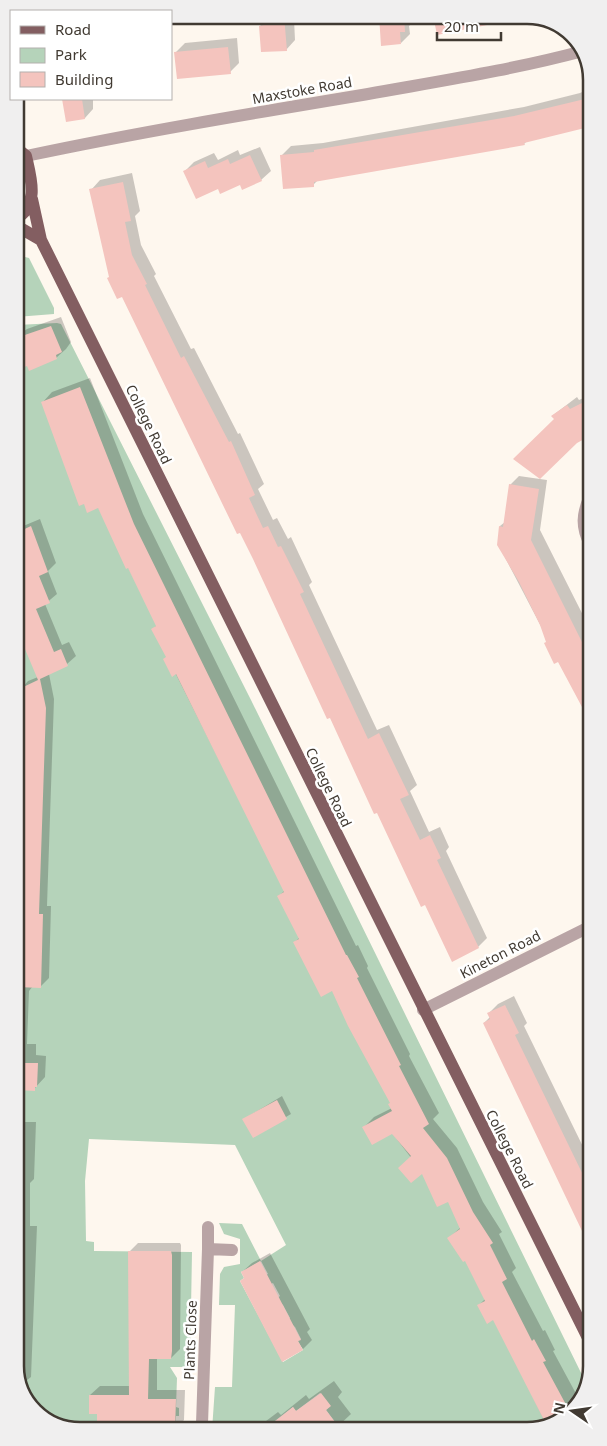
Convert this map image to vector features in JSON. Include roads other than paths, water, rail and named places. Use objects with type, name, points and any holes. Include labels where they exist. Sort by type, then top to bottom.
[{"type":"main road","name":"College Road","points":[[24,161],[30,177],[32,199],[41,240],[583,1328]]},
{"type":"main road","points":[[24,212],[32,199]]},
{"type":"main road","points":[[24,230],[41,240]]},
{"type":"street","name":"Maxstoke Road","points":[[24,150],[441,83],[518,68],[576,53]]},
{"type":"street","name":"Kineton Road","points":[[423,1010],[583,930]]},
{"type":"street","name":"Plants Close","points":[[202,1422],[208,1226]]},
{"type":"street","points":[[208,1249],[232,1250]]}]
